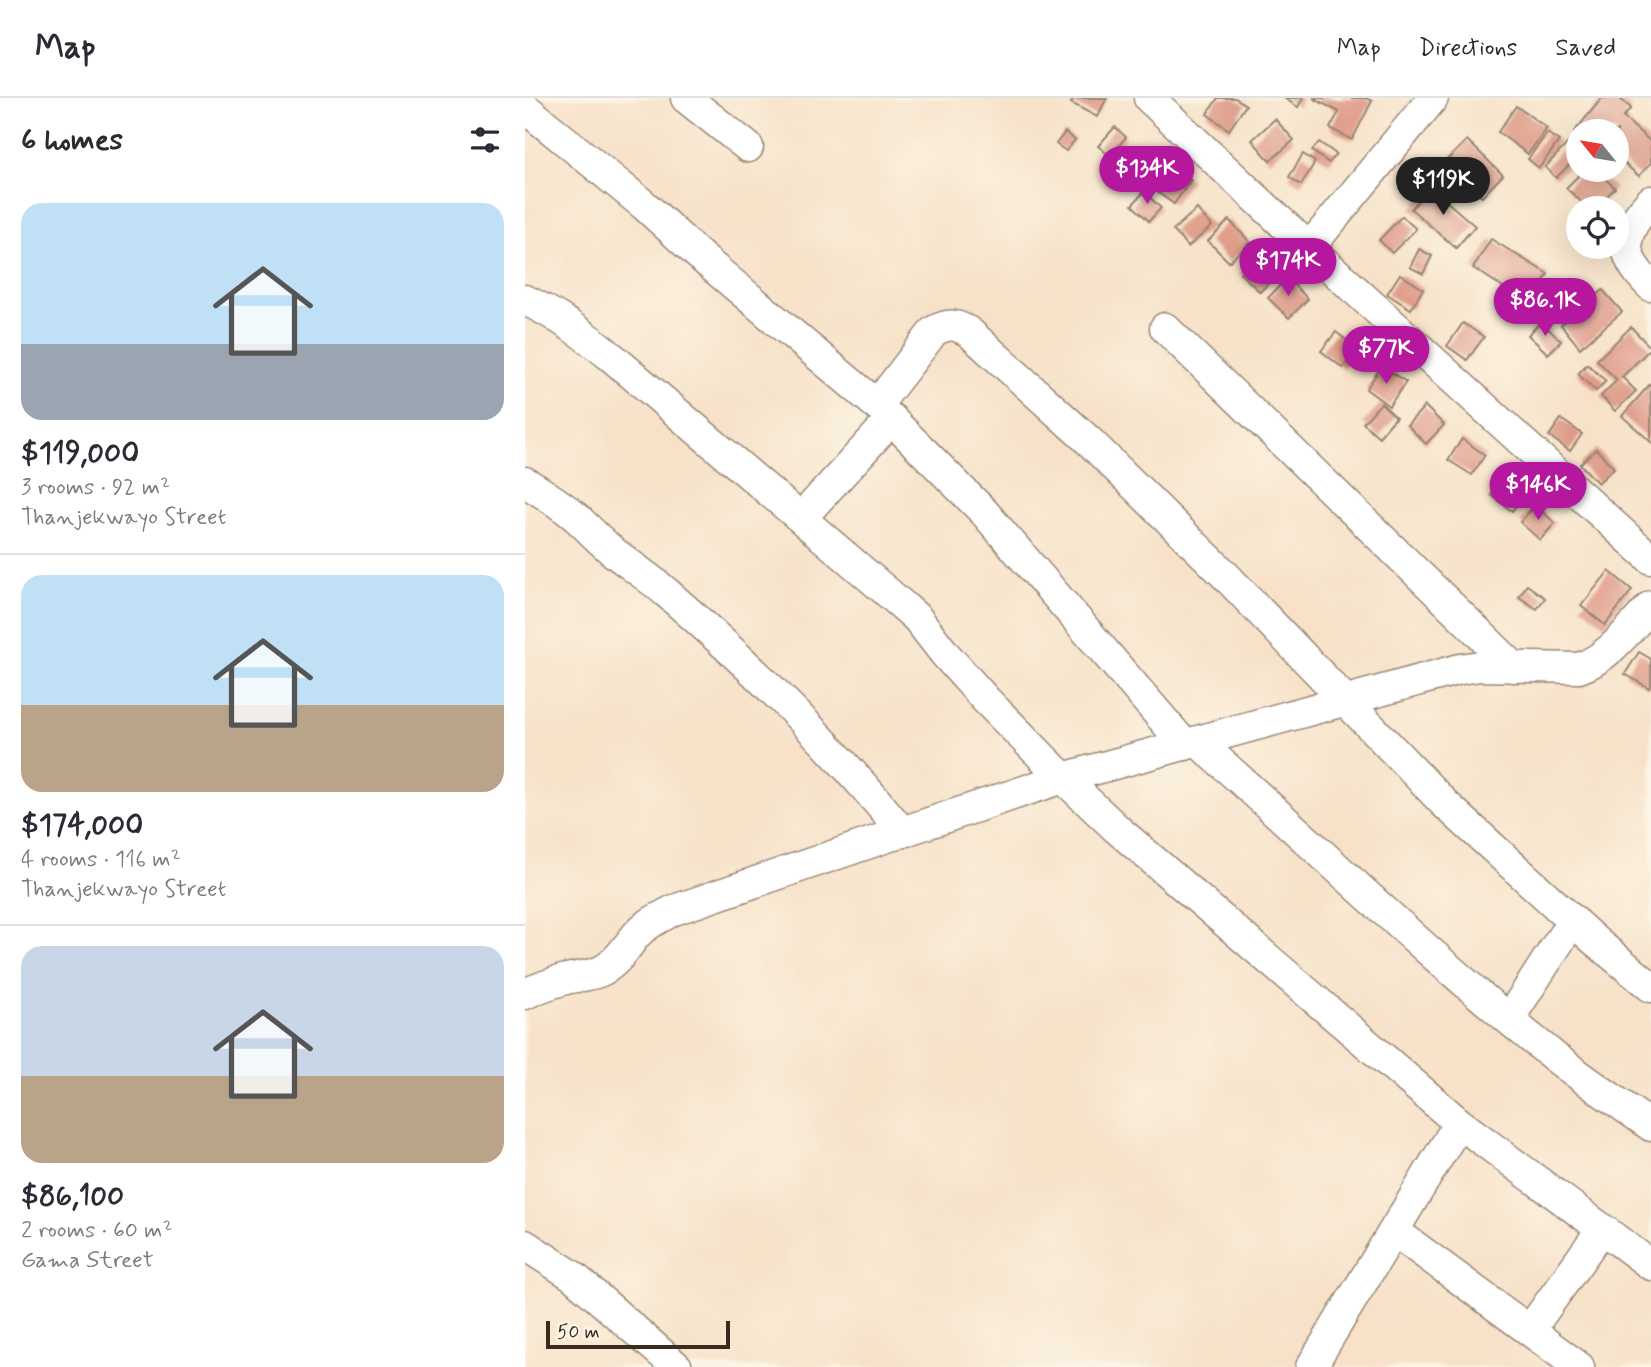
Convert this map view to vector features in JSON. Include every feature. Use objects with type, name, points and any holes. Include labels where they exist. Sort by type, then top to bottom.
[{"type":"street","points":[[686,98],[748,147]]},
{"type":"street","points":[[1149,98],[1651,559]]},
{"type":"street","points":[[1309,247],[1433,98]]},
{"type":"street","points":[[525,108],[644,205],[701,257],[884,412],[984,512],[1192,743],[1274,809],[1426,949],[1509,1019],[1558,1059],[1651,1126]]},
{"type":"street","points":[[1651,201],[1633,224],[1627,237],[1630,259],[1651,286]]},
{"type":"street","points":[[525,300],[548,311],[603,350],[916,618],[985,699],[1117,829],[1459,1122],[1651,1265]]},
{"type":"street","points":[[800,518],[884,412],[934,331],[954,325],[969,332],[1089,441],[1224,574],[1444,803],[1594,940],[1651,987]]},
{"type":"street","points":[[1165,328],[1514,667]]},
{"type":"street","points":[[525,481],[555,500],[609,548],[666,592],[737,657],[831,748],[902,832]]},
{"type":"street","points":[[525,994],[545,985],[604,970],[624,952],[639,932],[674,910],[1063,778],[1460,669],[1480,666],[1579,668],[1601,657],[1651,606]]},
{"type":"street","points":[[1509,1019],[1573,920]]},
{"type":"street","points":[[1311,1367],[1459,1122]]},
{"type":"street","points":[[1530,1330],[1602,1229]]},
{"type":"street","points":[[1394,1231],[1579,1367]]},
{"type":"street","points":[[525,1245],[573,1276],[677,1367]]},
{"type":"building","points":[[1074,98],[1107,98],[1097,117],[1071,103]]},
{"type":"building","points":[[1218,98],[1235,98],[1246,105],[1229,130],[1207,114]]},
{"type":"building","points":[[1284,98],[1303,98],[1298,107]]},
{"type":"building","points":[[1313,98],[1366,98],[1372,101],[1352,140],[1330,128],[1339,112]]},
{"type":"building","points":[[1602,98],[1619,98],[1631,108],[1623,117],[1625,119],[1585,119]]},
{"type":"building","points":[[1516,106],[1547,128],[1528,154],[1498,132]]},
{"type":"building","points":[[1275,119],[1294,140],[1270,161],[1252,140]]},
{"type":"building","points":[[1629,122],[1651,142],[1651,163],[1639,176],[1629,167]]},
{"type":"building","points":[[1115,127],[1126,137],[1110,156],[1098,146]]},
{"type":"building","points":[[1065,132],[1075,140],[1066,151],[1056,144]]},
{"type":"building","points":[[1547,133],[1559,141],[1539,168],[1528,159]]},
{"type":"building","points":[[1467,140],[1503,175],[1482,197],[1446,161]]},
{"type":"building","points":[[1319,142],[1336,154],[1329,163],[1312,151]]},
{"type":"building","points":[[1566,145],[1566,168],[1556,178],[1545,167]]},
{"type":"building","points":[[1303,154],[1315,162],[1301,185],[1289,177]]},
{"type":"building","points":[[1167,163],[1191,180],[1174,204],[1150,187]]},
{"type":"building","points":[[1572,182],[1609,182],[1615,188],[1607,196],[1575,196],[1566,188]]},
{"type":"building","points":[[1430,187],[1475,226],[1456,248],[1411,209]]},
{"type":"building","points":[[1144,192],[1161,208],[1149,221],[1132,205]]},
{"type":"building","points":[[1197,209],[1212,226],[1188,247],[1173,230]]},
{"type":"building","points":[[1402,216],[1416,229],[1392,253],[1379,240]]},
{"type":"building","points":[[1229,220],[1250,242],[1229,262],[1208,241]]},
{"type":"building","points":[[1491,239],[1548,274],[1530,304],[1473,268]]},
{"type":"building","points":[[1262,249],[1283,268],[1260,292],[1240,273]]},
{"type":"building","points":[[1419,249],[1432,256],[1423,274],[1410,267]]},
{"type":"building","points":[[1400,274],[1423,289],[1411,309],[1387,294]]},
{"type":"building","points":[[1287,278],[1308,299],[1289,318],[1268,298]]},
{"type":"building","points":[[1603,290],[1622,312],[1580,348],[1561,325]]},
{"type":"building","points":[[1541,322],[1561,341],[1548,354],[1528,335]]},
{"type":"building","points":[[1463,323],[1484,337],[1467,360],[1447,346]]},
{"type":"building","points":[[1631,327],[1651,348],[1622,377],[1636,391],[1615,411],[1601,396],[1617,380],[1597,360]]},
{"type":"building","points":[[1336,332],[1358,349],[1343,368],[1321,351]]},
{"type":"building","points":[[1587,364],[1606,381],[1596,391],[1578,374]]},
{"type":"building","points":[[1382,366],[1406,382],[1389,406],[1366,389]]},
{"type":"building","points":[[1651,383],[1651,442],[1622,416]]},
{"type":"building","points":[[1381,403],[1396,417],[1379,437],[1363,423]]},
{"type":"building","points":[[1425,406],[1444,425],[1426,444],[1407,425]]},
{"type":"building","points":[[1561,419],[1582,434],[1570,451],[1549,436]]},
{"type":"building","points":[[1462,439],[1485,455],[1472,475],[1448,460]]},
{"type":"building","points":[[1596,449],[1614,468],[1598,483],[1580,464]]},
{"type":"building","points":[[1505,476],[1526,492],[1512,511],[1491,495]]},
{"type":"building","points":[[1535,505],[1555,523],[1540,540],[1520,522]]},
{"type":"building","points":[[1609,571],[1632,590],[1605,625],[1581,606]]},
{"type":"building","points":[[1527,585],[1545,598],[1537,609],[1519,597]]},
{"type":"building","points":[[1639,652],[1651,659],[1649,688],[1625,674]]}]
